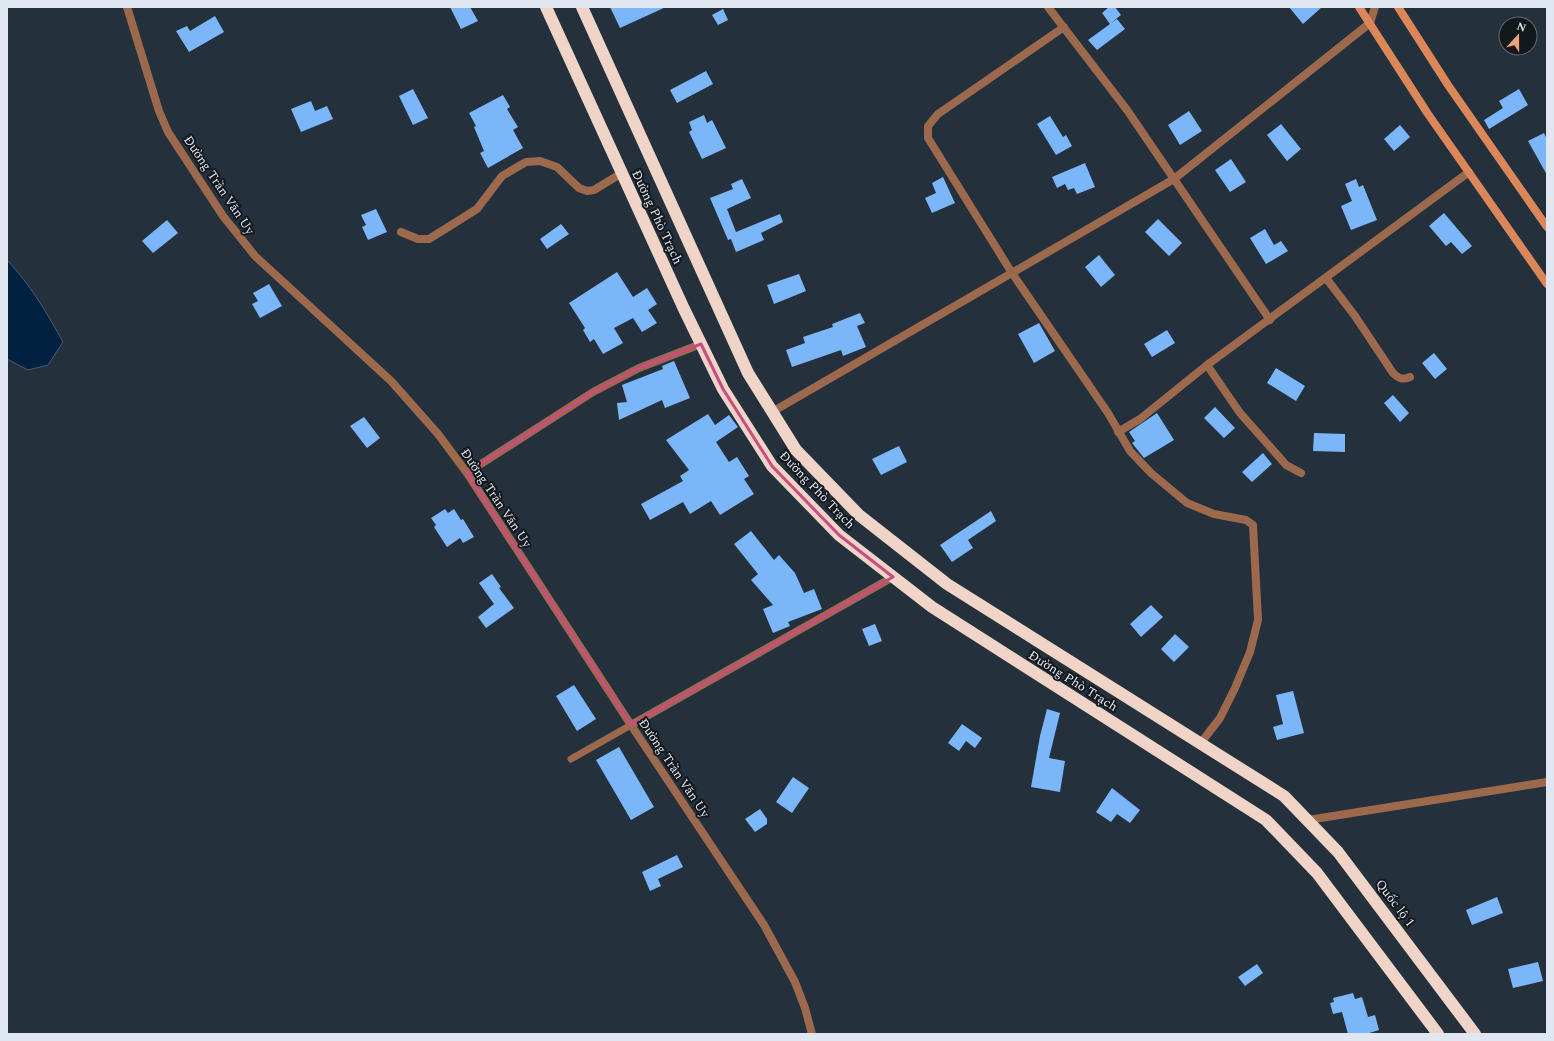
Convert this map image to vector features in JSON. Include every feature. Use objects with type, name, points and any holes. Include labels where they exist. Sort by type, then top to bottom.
[{"type":"highway","name":"Đường Phò Trạch","points":[[546,7],[622,174],[723,389],[772,466],[839,535],[938,612],[1266,820],[1317,873],[1438,1034]]},
{"type":"highway","name":"Đường Phò Trạch","points":[[582,7],[748,373],[796,450],[859,515],[947,584],[1284,796]]},
{"type":"highway","name":"Quốc lộ 1","points":[[1284,796],[1338,852],[1475,1034]]},
{"type":"street","name":"Đường Trần Văn Uy","points":[[127,7],[159,111],[168,132],[223,216],[255,256],[391,381],[438,434],[467,473],[631,725],[764,925],[795,982],[805,1008],[812,1034]]},
{"type":"street","points":[[1048,7],[1127,110],[1270,320]]},
{"type":"street","points":[[1359,7],[1428,114],[1547,284]]},
{"type":"street","points":[[772,412],[1174,179],[1370,23],[1375,7]]},
{"type":"street","points":[[1398,7],[1448,85],[1547,227]]},
{"type":"street","points":[[1064,27],[938,114],[928,126],[928,138],[1012,273],[1108,412],[1130,451],[1146,468],[1187,503],[1214,514],[1246,520],[1253,525],[1258,620],[1250,652],[1235,688],[1220,718],[1200,744]]},
{"type":"street","points":[[401,232],[418,239],[429,239],[477,209],[502,176],[526,162],[540,161],[557,167],[579,188],[586,191],[594,190],[622,174]]},
{"type":"street","points":[[1118,432],[1140,419],[1207,365],[1270,320],[1468,172]]},
{"type":"street","points":[[1326,278],[1355,316],[1393,373],[1400,379],[1410,377]]},
{"type":"street","points":[[467,473],[593,392],[639,368],[701,344]]},
{"type":"street","points":[[1207,365],[1236,408],[1261,437],[1286,464],[1301,473]]},
{"type":"street","points":[[631,725],[892,577]]},
{"type":"street","points":[[1308,820],[1547,782]]},
{"type":"lane","points":[[571,759],[631,725]]},
{"type":"highlighted area","points":[[701,344],[723,389],[772,466],[839,535],[893,577],[631,725],[467,473],[593,392],[639,368]]},
{"type":"water","points":[[7,260],[31,289],[63,342],[48,365],[28,370],[7,359]]},
{"type":"building","points":[[450,7],[470,7],[478,21],[461,29]]},
{"type":"building","points":[[610,7],[666,7],[620,28]]},
{"type":"building","points":[[1109,7],[1115,7],[1121,15],[1111,23],[1117,19],[1125,29],[1097,50],[1088,40],[1110,24],[1102,13]]},
{"type":"building","points":[[1289,7],[1322,7],[1303,24]]},
{"type":"building","points":[[723,9],[728,20],[718,25],[712,15]]},
{"type":"building","points":[[215,16],[224,32],[189,52],[176,31],[187,26],[190,31]]},
{"type":"building","points":[[706,71],[713,84],[677,103],[670,90]]},
{"type":"building","points":[[413,89],[428,118],[413,125],[399,96]]},
{"type":"building","points":[[1519,89],[1528,105],[1489,129],[1484,120],[1503,108],[1499,101]]},
{"type":"building","points":[[503,95],[510,107],[507,109],[518,127],[513,130],[523,148],[488,168],[480,153],[484,151],[474,127],[476,126],[469,113]]},
{"type":"building","points":[[311,101],[315,111],[327,106],[333,119],[301,132],[291,109]]},
{"type":"building","points":[[1189,111],[1202,131],[1180,145],[1168,125]]},
{"type":"building","points":[[704,115],[707,123],[712,120],[726,148],[702,159],[689,132],[692,130],[689,122]]},
{"type":"building","points":[[1050,116],[1063,137],[1066,135],[1072,146],[1056,155],[1037,124]]},
{"type":"building","points":[[1281,124],[1301,149],[1287,161],[1267,135]]},
{"type":"building","points":[[1400,125],[1410,137],[1394,151],[1384,139]]},
{"type":"building","points":[[1544,133],[1547,139],[1547,175],[1528,141]]},
{"type":"building","points":[[1231,159],[1246,182],[1230,192],[1215,170]]},
{"type":"building","points":[[1085,163],[1095,187],[1077,194],[1074,188],[1068,190],[1065,184],[1057,188],[1052,177]]},
{"type":"building","points":[[943,177],[955,203],[932,213],[925,198],[936,193],[932,183]]},
{"type":"building","points":[[742,179],[751,198],[727,209],[736,232],[780,214],[783,222],[761,233],[764,240],[736,252],[731,239],[728,240],[710,198],[733,189],[731,184]]},
{"type":"building","points":[[1356,179],[1359,187],[1363,185],[1377,220],[1351,230],[1341,206],[1352,201],[1345,184]]},
{"type":"building","points":[[376,209],[387,232],[368,240],[362,227],[366,225],[361,215]]},
{"type":"building","points":[[1444,213],[1472,246],[1462,254],[1451,242],[1446,246],[1429,226]]},
{"type":"building","points":[[1158,219],[1182,243],[1169,256],[1145,232]]},
{"type":"building","points":[[167,220],[178,233],[153,253],[142,241]]},
{"type":"building","points":[[561,224],[569,234],[547,249],[540,239]]},
{"type":"building","points":[[1265,229],[1274,245],[1281,241],[1288,251],[1266,264],[1250,238]]},
{"type":"building","points":[[1099,255],[1115,275],[1101,287],[1085,267]]},
{"type":"building","points":[[617,272],[633,297],[647,288],[657,304],[648,310],[657,323],[642,332],[633,318],[614,328],[623,343],[603,354],[594,339],[590,342],[583,330],[585,328],[569,303]]},
{"type":"building","points":[[799,274],[806,291],[774,304],[767,285]]},
{"type":"building","points":[[269,284],[282,306],[260,318],[252,304],[258,301],[253,293]]},
{"type":"building","points":[[860,313],[865,323],[857,326],[866,347],[843,356],[841,350],[792,367],[786,350],[805,343],[803,337],[833,327],[832,324]]},
{"type":"building","points":[[1039,323],[1055,351],[1034,363],[1018,334]]},
{"type":"building","points":[[1167,330],[1175,343],[1152,357],[1144,344]]},
{"type":"building","points":[[1434,353],[1447,369],[1435,379],[1422,363]]},
{"type":"building","points":[[674,361],[690,398],[665,408],[662,400],[619,420],[617,403],[627,402],[622,385],[663,369],[662,366]]},
{"type":"building","points":[[1276,368],[1305,386],[1296,401],[1267,383]]},
{"type":"building","points":[[1393,395],[1409,413],[1400,422],[1384,403]]},
{"type":"building","points":[[1215,407],[1235,428],[1224,438],[1204,418]]},
{"type":"building","points":[[1157,413],[1174,440],[1144,458],[1132,443],[1135,441],[1129,432]]},
{"type":"building","points":[[708,414],[715,425],[729,415],[738,427],[716,442],[729,462],[737,457],[749,476],[744,479],[754,494],[720,515],[711,501],[690,514],[683,502],[650,520],[641,504],[683,481],[680,476],[689,470],[666,440]]},
{"type":"building","points":[[364,417],[380,438],[367,448],[350,426]]},
{"type":"building","points":[[1314,433],[1345,434],[1345,452],[1313,451]]},
{"type":"building","points":[[899,446],[907,462],[881,475],[872,459]]},
{"type":"building","points":[[1263,453],[1272,464],[1252,482],[1242,472]]},
{"type":"building","points":[[445,509],[448,513],[454,509],[461,520],[463,519],[474,537],[463,543],[460,538],[447,547],[434,527],[436,525],[431,518]]},
{"type":"building","points":[[991,511],[996,521],[968,540],[973,548],[952,562],[940,545]]},
{"type":"building","points":[[751,531],[774,560],[779,555],[795,573],[804,593],[814,589],[822,609],[788,622],[790,626],[773,633],[763,609],[773,605],[751,580],[758,574],[734,544]]},
{"type":"building","points":[[492,574],[501,587],[499,588],[514,608],[486,628],[478,617],[494,604],[479,583]]},
{"type":"building","points":[[1151,605],[1163,617],[1141,637],[1130,624]]},
{"type":"building","points":[[875,624],[882,641],[869,646],[862,629]]},
{"type":"building","points":[[1175,634],[1189,647],[1174,662],[1161,649]]},
{"type":"building","points":[[574,685],[596,719],[577,731],[556,696]]},
{"type":"building","points":[[1293,691],[1304,733],[1277,740],[1273,727],[1283,724],[1276,695]]},
{"type":"building","points":[[1047,709],[1060,713],[1049,758],[1065,761],[1060,792],[1031,787],[1040,736]]},
{"type":"building","points":[[962,724],[982,738],[975,748],[966,741],[959,751],[948,743]]},
{"type":"building","points":[[619,747],[654,807],[631,820],[596,760]]},
{"type":"building","points":[[793,777],[809,788],[792,813],[776,802]]},
{"type":"building","points":[[1112,788],[1140,810],[1130,823],[1117,814],[1111,822],[1096,812]]},
{"type":"building","points":[[760,809],[767,819],[767,824],[755,832],[745,819]]},
{"type":"building","points":[[677,855],[683,867],[658,879],[661,886],[650,891],[642,872]]},
{"type":"building","points":[[1497,897],[1503,913],[1472,925],[1466,910]]},
{"type":"building","points":[[1538,962],[1543,981],[1513,988],[1508,969]]},
{"type":"building","points":[[1257,964],[1263,973],[1245,986],[1238,977]]},
{"type":"building","points":[[1353,993],[1355,999],[1362,997],[1368,1017],[1375,1015],[1379,1030],[1366,1034],[1348,1034],[1342,1012],[1333,1014],[1330,1003],[1334,1002],[1333,998]]}]
